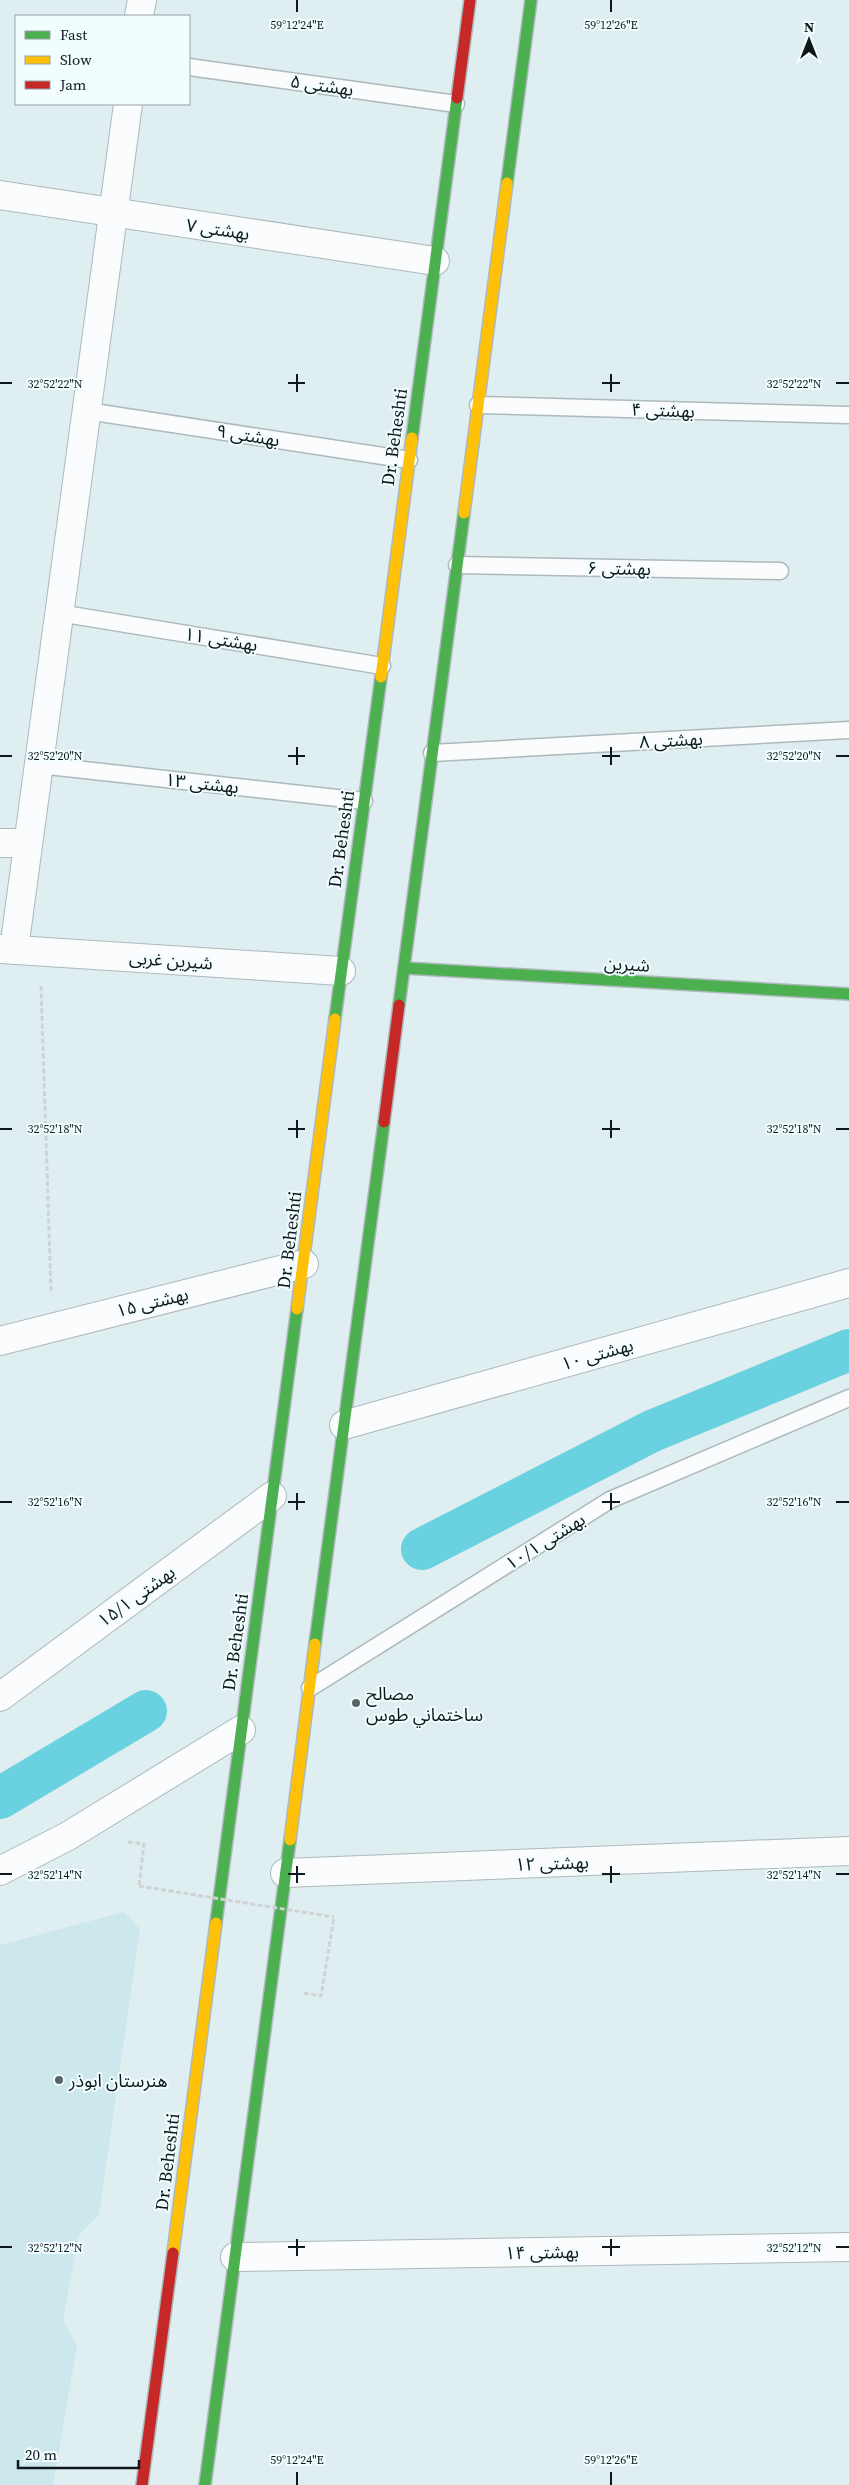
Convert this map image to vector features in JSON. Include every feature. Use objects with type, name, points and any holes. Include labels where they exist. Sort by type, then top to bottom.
[{"type":"main road","name":"Dr. Beheshti","points":[[142,2485],[470,0]]},
{"type":"main road","points":[[205,2485],[531,0]]},
{"type":"main road","name":"شیرین","points":[[404,968],[849,994]]},
{"type":"street","points":[[140,15],[142,0]]},
{"type":"street","points":[[18,950],[28,843],[128,105]]},
{"type":"street","name":"بهشتی ۷","points":[[0,195],[436,261]]},
{"type":"street","points":[[0,843],[28,843]]},
{"type":"street","name":"شیرین غربی","points":[[18,950],[342,971]]},
{"type":"street","name":"بهشتی ۱۵","points":[[0,1341],[304,1264]]},
{"type":"street","name":"بهشتی ۱۰","points":[[344,1425],[849,1283]]},
{"type":"street","name":"بهشتی ۱۵/۱","points":[[0,1697],[272,1496]]},
{"type":"street","points":[[0,1871],[68,1836],[241,1730]]},
{"type":"street","name":"بهشتی ۱۲","points":[[285,1873],[849,1851]]},
{"type":"street","name":"بهشتی ۱۴","points":[[235,2257],[849,2247]]},
{"type":"lane","name":"بهشتی ۵","points":[[190,67],[456,104]]},
{"type":"lane","name":"بهشتی ۴","points":[[478,404],[849,415]]},
{"type":"lane","name":"بهشتی ۹","points":[[87,411],[409,460]]},
{"type":"lane","name":"بهشتی ۶","points":[[457,565],[780,571]]},
{"type":"lane","name":"بهشتی ۱۱","points":[[60,613],[382,666]]},
{"type":"lane","name":"بهشتی ۸","points":[[432,754],[849,730]]},
{"type":"lane","name":"بهشتی ۱۳","points":[[39,765],[364,801]]},
{"type":"lane","name":"بهشتی ۱۰/۱","points":[[310,1688],[610,1500],[849,1398]]},
{"type":"path","points":[[18,950],[53,1327]]},
{"type":"path","points":[[122,1842],[144,1844],[139,1886],[334,1917],[321,1996]]},
{"type":"shaded area","name":"هنرستان ابوذر","points":[[124,1912],[140,1929],[99,2215],[79,2235],[63,2320],[77,2346],[53,2485],[0,2485],[0,1945]]},
{"type":"waterway","points":[[422,1549],[652,1431],[849,1350]]},
{"type":"waterway","points":[[0,1798],[146,1711]]},
{"type":"traffic: fast","points":[[507,183],[531,0]]},
{"type":"traffic: fast","points":[[412,438],[457,98]]},
{"type":"traffic: fast","points":[[399,1005],[464,513]]},
{"type":"traffic: fast","points":[[335,1019],[381,677]]},
{"type":"traffic: fast","points":[[404,968],[849,994]]},
{"type":"traffic: fast","points":[[315,1644],[384,1122]]},
{"type":"traffic: fast","points":[[216,1923],[297,1309]]},
{"type":"traffic: fast","points":[[205,2485],[290,1840]]},
{"type":"traffic: slow","points":[[464,513],[507,183]]},
{"type":"traffic: slow","points":[[381,677],[412,438]]},
{"type":"traffic: slow","points":[[297,1309],[335,1019]]},
{"type":"traffic: slow","points":[[290,1840],[315,1644]]},
{"type":"traffic: slow","points":[[173,2253],[216,1923]]},
{"type":"traffic: jam","points":[[457,98],[470,0]]},
{"type":"traffic: jam","points":[[384,1122],[399,1005]]},
{"type":"traffic: jam","points":[[142,2485],[173,2253]]},
{"type":"place","name":"مصالح ساختماني طوس","points":[[356,1703]]},
{"type":"place","name":"هنرستان ابوذر","points":[[59,2080]]}]
